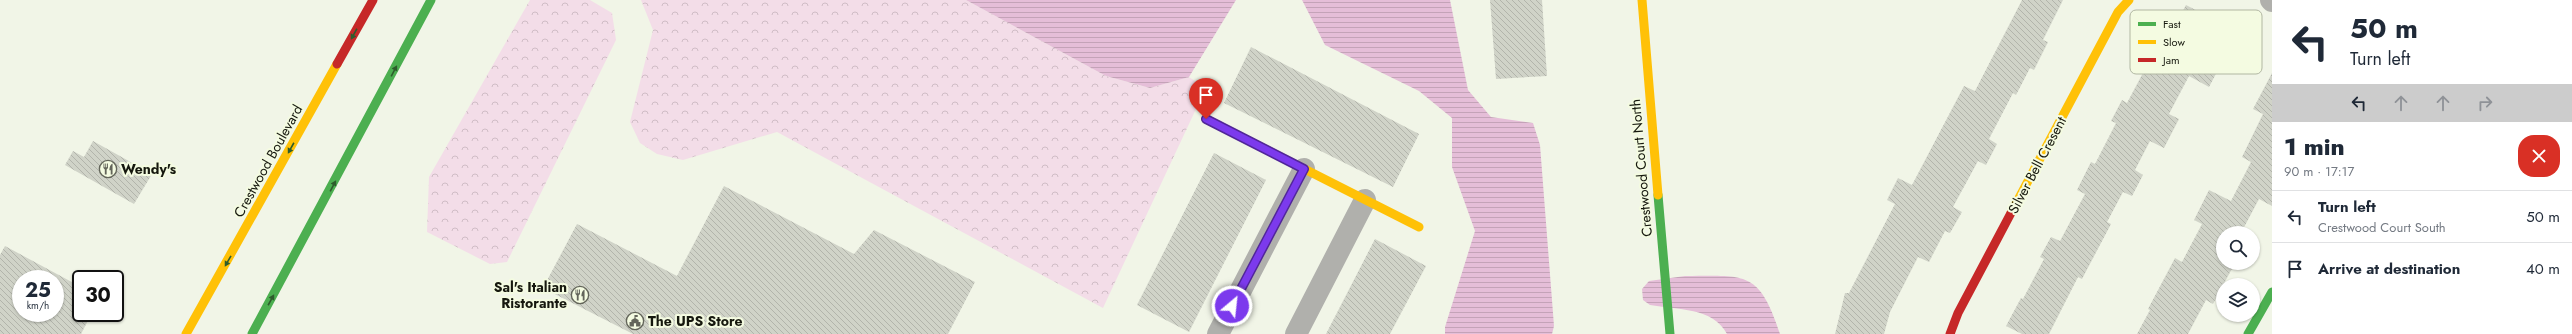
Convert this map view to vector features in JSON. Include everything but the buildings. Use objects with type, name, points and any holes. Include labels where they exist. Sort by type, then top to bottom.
[{"type":"street","name":"Crestwood Boulevard","points":[[186,334],[373,0]]},
{"type":"street","points":[[252,334],[431,0]]},
{"type":"street","name":"Crestwood Court North","points":[[1642,0],[1670,332]]},
{"type":"street","name":"Silver Bell Cresent","points":[[1950,334],[1958,313],[2118,12],[2129,0]]},
{"type":"street","points":[[1206,119],[1419,227]]},
{"type":"street","points":[[1218,334],[1304,169]]},
{"type":"street","points":[[1296,334],[1365,200]]},
{"type":"street","points":[[2248,334],[2272,292]]},
{"type":"green space","points":[[530,0],[590,0],[612,13],[616,40],[507,262],[490,264],[427,232],[429,177]]},
{"type":"green space","points":[[641,0],[966,0],[1106,76],[1150,88],[1189,77],[1198,83],[1203,94],[1103,308],[777,132],[683,160],[657,154],[640,143],[630,122],[653,30]]},
{"type":"shaded area","points":[[966,0],[1236,0],[1189,77],[1150,88],[1106,76]]},
{"type":"shaded area","points":[[1302,0],[1450,0],[1468,90],[1491,117],[1533,123],[1540,145],[1554,326],[1552,334],[1445,334],[1445,327],[1475,231],[1452,167],[1452,118],[1419,91],[1325,45]]},
{"type":"shaded area","points":[[1685,276],[1736,277],[1748,281],[1757,288],[1765,298],[1780,334],[1727,334],[1721,325],[1704,314],[1683,309],[1650,305],[1643,300],[1642,289],[1649,281]]},
{"type":"traffic: fast","points":[[252,334],[431,0]]},
{"type":"traffic: fast","points":[[1658,195],[1670,334]]},
{"type":"traffic: fast","points":[[2248,334],[2272,292]]},
{"type":"traffic: slow","points":[[1642,0],[1658,195]]},
{"type":"traffic: slow","points":[[2011,213],[2118,12],[2129,0]]},
{"type":"traffic: slow","points":[[186,334],[337,64]]},
{"type":"traffic: slow","points":[[1206,119],[1419,227]]},
{"type":"traffic: jam","points":[[337,64],[373,0]]},
{"type":"traffic: jam","points":[[1950,334],[1958,313],[2011,213]]},
{"type":"place","name":"Wendy's","points":[[108,169]]},
{"type":"place","name":"Sal's Italian Ristorante","points":[[580,295]]},
{"type":"place","name":"The UPS Store","points":[[635,321]]},
{"type":"route","points":[[1206,119],[1304,169],[1232,306]]}]
